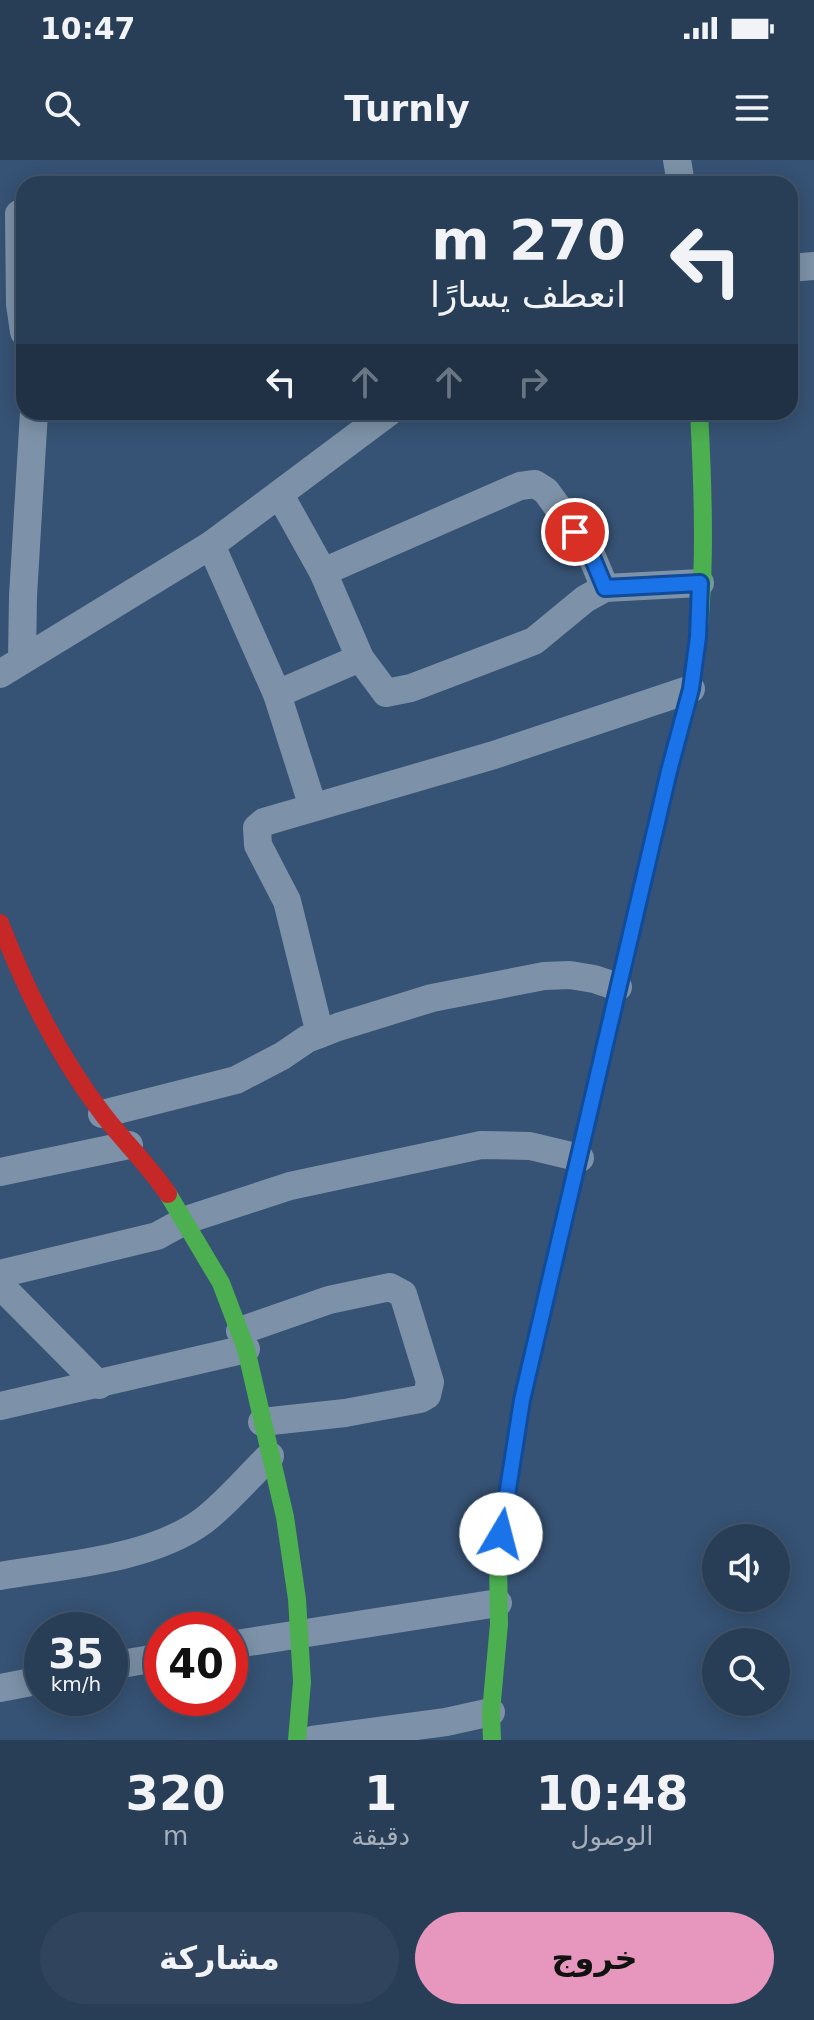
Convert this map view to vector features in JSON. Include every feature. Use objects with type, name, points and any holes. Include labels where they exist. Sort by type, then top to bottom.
[{"type":"street","points":[[14,213],[16,243]]},
{"type":"street","points":[[11,666],[23,596],[34,420]]},
{"type":"street","points":[[11,666],[211,545],[378,420]]},
{"type":"street","points":[[312,1740],[446,1722],[491,1726],[498,1560],[522,1400],[691,689],[698,637],[700,583],[703,462],[700,420]]},
{"type":"street","points":[[323,572],[520,486],[535,484],[546,491],[590,552],[605,588]]},
{"type":"street","points":[[280,495],[323,572],[360,658],[382,691],[391,694],[534,641],[585,599],[605,588],[700,583]]},
{"type":"street","points":[[211,545],[277,694],[313,807]]},
{"type":"street","points":[[277,694],[360,658]]},
{"type":"street","points":[[320,1034],[287,901],[255,836],[257,828],[264,822],[494,755],[691,689]]},
{"type":"street","points":[[0,923],[20,974],[78,1078],[102,1114],[157,1177],[186,1220],[221,1283],[243,1340],[285,1517],[300,1633],[302,1682],[297,1740]]},
{"type":"street","points":[[102,1114],[236,1080],[320,1034],[432,998],[501,982],[570,975],[618,987]]},
{"type":"street","points":[[0,1172],[129,1145]]},
{"type":"street","points":[[0,1274],[157,1236],[186,1220],[326,1177],[481,1145],[530,1146],[580,1158]]},
{"type":"street","points":[[0,1285],[99,1385]]},
{"type":"street","points":[[0,1406],[99,1385],[243,1340],[329,1300],[390,1287],[403,1294],[430,1382],[427,1395],[420,1399],[345,1413],[262,1422]]},
{"type":"street","points":[[0,1576],[146,1549],[178,1535],[202,1521],[270,1456]]},
{"type":"street","points":[[248,1642],[498,1603]]},
{"type":"street","points":[[0,1688],[24,1683]]},
{"type":"traffic: fast","points":[[672,760],[691,689],[700,620],[703,516],[699,420]]},
{"type":"traffic: fast","points":[[492,1740],[491,1712],[499,1624],[498,1560],[522,1400],[574,1175]]},
{"type":"traffic: fast","points":[[168,1194],[221,1283],[246,1349],[285,1517],[297,1599],[302,1682],[297,1740]]},
{"type":"traffic: jam","points":[[574,1175],[672,760]]},
{"type":"traffic: jam","points":[[0,923],[32,997],[72,1069],[102,1113],[168,1194]]},
{"type":"route","points":[[501,1534],[522,1400],[669,771],[691,689],[698,637],[700,583],[605,588],[590,552],[575,532]]}]
